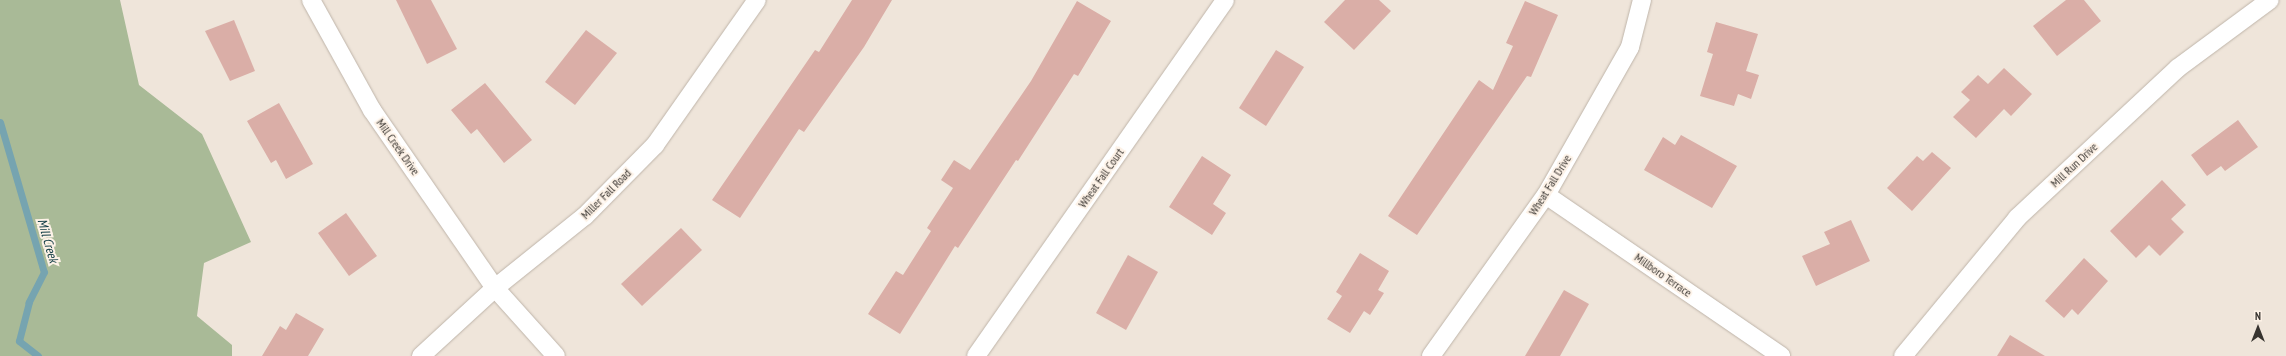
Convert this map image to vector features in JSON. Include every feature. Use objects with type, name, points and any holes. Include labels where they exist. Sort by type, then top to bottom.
[{"type":"street","name":"Mill Creek Drive","points":[[311,0],[372,110],[495,288]]},
{"type":"street","name":"Miller Fall Road","points":[[421,356],[495,288],[585,216],[655,145],[758,0]]},
{"type":"street","name":"Wheat Fall Court","points":[[976,356],[1225,0]]},
{"type":"street","name":"Wheat Fall Drive","points":[[1431,356],[1546,195],[1630,47],[1642,0]]},
{"type":"street","name":"Mill Run Drive","points":[[1903,356],[2017,218],[2178,68],[2270,0]]},
{"type":"street","name":"Millboro Terrace","points":[[1546,195],[1780,356]]},
{"type":"street","points":[[495,288],[556,356]]},
{"type":"green space","points":[[0,0],[120,0],[139,85],[202,134],[251,242],[204,263],[197,316],[232,345],[232,356],[0,356]]},
{"type":"building","points":[[396,0],[431,0],[457,49],[427,64]]},
{"type":"building","points":[[852,0],[892,0],[864,47],[804,132],[799,129],[740,218],[712,200],[815,50],[819,52]]},
{"type":"building","points":[[1345,0],[1379,0],[1391,11],[1354,50],[1324,22]]},
{"type":"building","points":[[2066,0],[2084,0],[2101,21],[2057,56],[2033,26]]},
{"type":"building","points":[[1077,1],[1111,21],[1078,76],[1074,74],[1018,161],[1016,160],[958,248],[955,246],[900,334],[868,314],[896,271],[903,275],[931,231],[927,228],[953,188],[941,180],[954,160],[970,170],[1031,81]]},
{"type":"building","points":[[1525,1],[1558,15],[1531,77],[1527,76],[1417,235],[1388,216],[1479,80],[1493,90],[1513,46],[1506,43]]},
{"type":"building","points":[[234,20],[255,71],[230,81],[205,31]]},
{"type":"building","points":[[1716,22],[1758,34],[1746,71],[1759,75],[1751,99],[1738,94],[1734,106],[1700,96],[1713,54],[1707,52]]},
{"type":"building","points":[[586,30],[617,53],[575,105],[545,82]]},
{"type":"building","points":[[1276,50],[1304,67],[1266,126],[1239,108]]},
{"type":"building","points":[[2004,68],[2032,94],[2011,116],[2004,109],[1976,138],[1953,117],[1970,100],[1961,92],[1978,75],[1988,84]]},
{"type":"building","points":[[485,83],[532,140],[504,163],[477,129],[471,134],[451,110]]},
{"type":"building","points":[[279,103],[313,164],[286,179],[276,160],[271,163],[247,121]]},
{"type":"building","points":[[2238,120],[2258,147],[2225,171],[2221,166],[2207,176],[2191,155]]},
{"type":"building","points":[[1681,135],[1737,166],[1712,208],[1644,170],[1663,137],[1675,145]]},
{"type":"building","points":[[1932,152],[1951,168],[1912,211],[1887,188],[1917,156],[1923,161]]},
{"type":"building","points":[[1202,156],[1231,175],[1213,204],[1226,213],[1212,235],[1169,207]]},
{"type":"building","points":[[2162,180],[2186,205],[2171,219],[2184,232],[2160,256],[2149,245],[2136,258],[2110,231]]},
{"type":"building","points":[[346,213],[377,256],[349,276],[318,233]]},
{"type":"building","points":[[1851,220],[1870,261],[1816,286],[1802,256],[1830,244],[1824,232]]},
{"type":"building","points":[[681,228],[702,250],[642,306],[621,284]]},
{"type":"building","points":[[1360,253],[1389,271],[1378,290],[1384,293],[1370,315],[1364,311],[1350,333],[1327,319],[1342,296],[1336,292]]},
{"type":"building","points":[[1128,255],[1158,272],[1126,330],[1096,313]]},
{"type":"building","points":[[2084,258],[2108,281],[2078,315],[2072,309],[2064,318],[2045,301]]},
{"type":"building","points":[[1564,290],[1589,304],[1560,356],[1525,356]]},
{"type":"building","points":[[296,313],[324,329],[308,356],[262,356],[280,326],[286,330]]},
{"type":"building","points":[[2010,335],[2045,356],[1997,356]]},
{"type":"waterway","name":"Mill Creek","points":[[0,122],[44,272],[29,302],[19,341],[38,356]]}]
